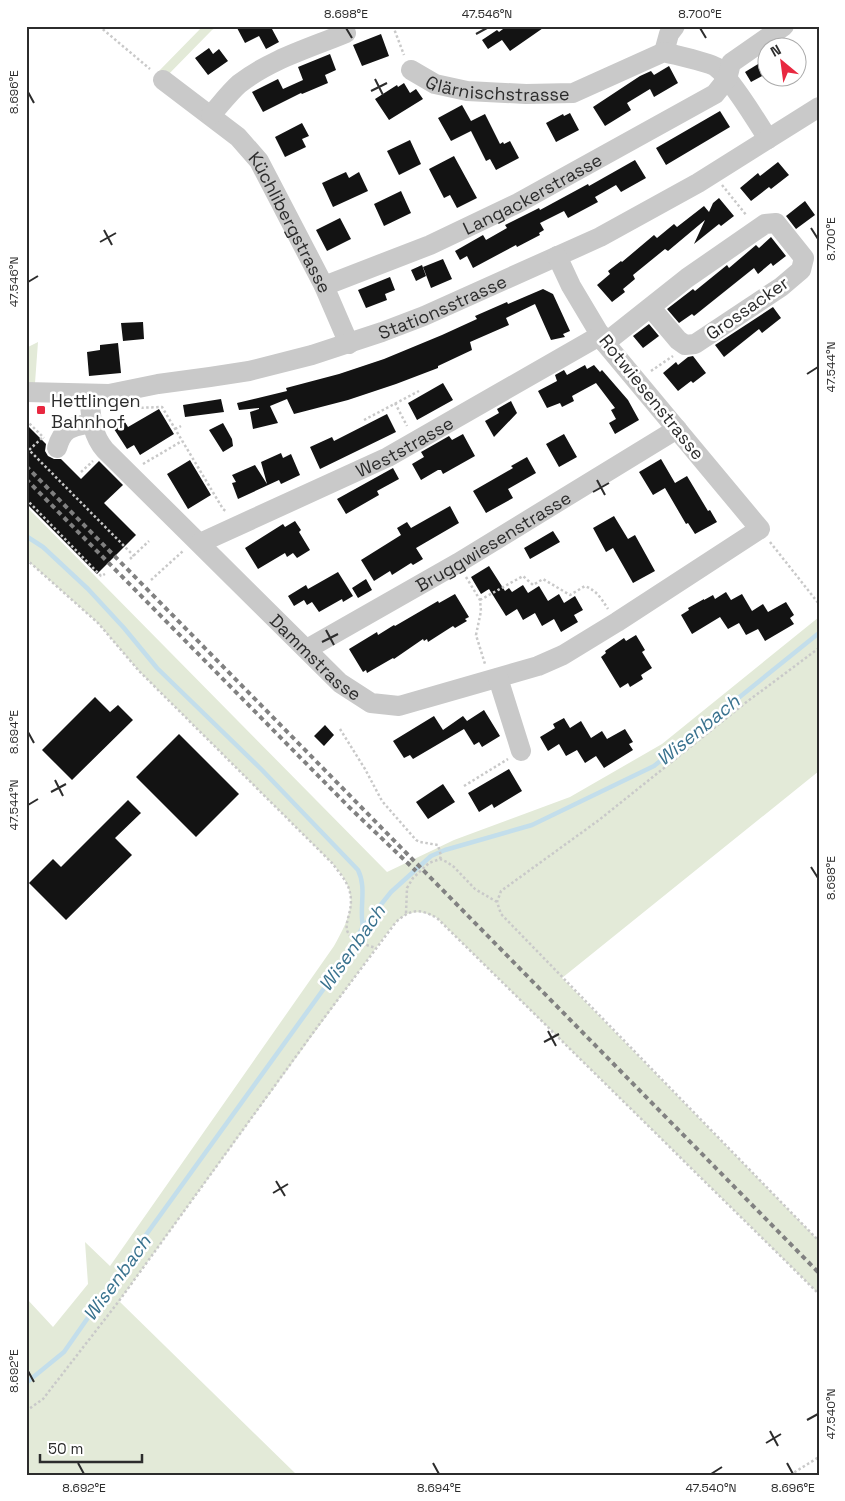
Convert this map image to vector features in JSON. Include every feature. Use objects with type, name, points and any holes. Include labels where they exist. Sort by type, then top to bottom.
[{"type":"street","points":[[675,26],[669,34],[664,52],[716,67],[726,78],[768,139]]},
{"type":"street","name":"Langackerstrasse","points":[[324,286],[430,245],[518,203],[715,94],[726,78],[731,63],[784,26]]},
{"type":"street","points":[[211,115],[237,86],[256,72],[276,61],[346,33]]},
{"type":"street","name":"Glärnischstrasse","points":[[412,70],[435,84],[467,90],[526,94],[573,93],[664,52]]},
{"type":"street","name":"Küchlibergstrasse","points":[[163,80],[238,137],[259,161],[324,286],[348,344]]},
{"type":"street","name":"Stationsstrasse","points":[[26,392],[109,394],[158,384],[249,371],[348,344],[424,316],[600,237],[642,216],[819,107]]},
{"type":"street","name":"Grossacker","points":[[603,339],[651,308],[687,278],[765,224],[776,223],[804,258],[801,270],[781,287],[695,344],[686,345],[678,340],[651,308]]},
{"type":"street","name":"Rotwiesenstrasse","points":[[557,256],[571,286],[603,339],[760,529]]},
{"type":"street","name":"Weststrasse","points":[[191,547],[388,457],[603,339]]},
{"type":"street","name":"Dammstrasse","points":[[89,394],[91,423],[100,445],[128,473],[191,547],[307,650],[340,683],[371,703],[399,706],[551,661],[566,654],[617,622],[760,529]]},
{"type":"street","points":[[50,443],[66,430],[91,423]]},
{"type":"street","name":"Bruggwiesenstrasse","points":[[307,650],[458,563],[677,429]]},
{"type":"street","points":[[494,679],[521,751]]},
{"type":"path","points":[[99,26],[163,80]]},
{"type":"path","name":"Glärnischstrasse","points":[[393,26],[412,70]]},
{"type":"path","points":[[719,182],[757,229]]},
{"type":"path","points":[[637,380],[677,354],[686,345]]},
{"type":"path","points":[[364,420],[419,391]]},
{"type":"path","points":[[129,400],[134,408],[162,407],[223,509],[230,513]]},
{"type":"path","points":[[395,403],[415,441]]},
{"type":"path","points":[[26,420],[50,443],[30,450],[134,556]]},
{"type":"path","points":[[175,430],[181,426]]},
{"type":"path","points":[[30,434],[36,429]]},
{"type":"path","points":[[128,473],[182,441]]},
{"type":"path","points":[[81,472],[96,458]]},
{"type":"path","points":[[26,499],[101,576],[105,574]]},
{"type":"path","points":[[760,529],[819,604]]},
{"type":"path","points":[[121,544],[126,539]]},
{"type":"path","points":[[130,559],[149,541]]},
{"type":"path","points":[[151,580],[191,547]]},
{"type":"path","points":[[26,560],[98,623],[139,671],[332,863],[342,876],[349,890],[350,903],[345,927],[349,936],[361,944],[376,948]]},
{"type":"path","points":[[458,563],[480,600],[481,611],[476,635],[494,679]]},
{"type":"path","points":[[91,572],[94,569]]},
{"type":"path","points":[[480,600],[523,576],[533,585],[543,579],[570,595],[585,586],[593,589],[599,594],[617,622]]},
{"type":"path","points":[[819,648],[744,704],[606,814],[501,891],[497,902],[501,914],[819,1241]]},
{"type":"path","points":[[340,729],[382,801],[416,840],[439,847],[441,858],[454,867],[475,890],[497,902]]},
{"type":"path","points":[[464,786],[521,751]]},
{"type":"path","points":[[406,913],[408,888],[413,878],[429,863],[441,858]]},
{"type":"path","points":[[26,1410],[43,1399],[119,1301],[396,922],[406,913],[417,911],[426,912],[437,918],[819,1294]]},
{"type":"path","points":[[790,1475],[819,1457]]},
{"type":"green space","points":[[203,26],[219,26],[212,30],[163,80],[156,74]]},
{"type":"green space","points":[[38,342],[35,383],[26,383],[26,348]]},
{"type":"green space","points":[[26,506],[387,872],[454,840],[570,797],[662,744],[819,617],[819,771],[562,978],[819,1241],[819,1294],[437,918],[426,913],[416,912],[401,918],[388,931],[119,1301],[297,1475],[26,1475],[26,1291],[27,1299],[53,1327],[88,1284],[85,1242],[110,1266],[334,946],[347,919],[350,897],[346,883],[332,863],[139,671],[98,623],[26,559]]},
{"type":"building","points":[[236,26],[278,26],[272,29],[279,42],[266,49],[259,36],[245,43]]},
{"type":"building","points":[[507,26],[546,26],[510,51],[502,40],[488,49],[482,40]]},
{"type":"building","points":[[381,34],[389,56],[362,66],[353,45]]},
{"type":"building","points":[[209,48],[213,54],[219,49],[228,61],[208,75],[195,58]]},
{"type":"building","points":[[330,54],[336,70],[325,75],[328,83],[301,93],[263,112],[252,92],[278,79],[283,89],[303,80],[298,67]]},
{"type":"building","points":[[758,64],[758,78],[751,82],[745,72]]},
{"type":"building","points":[[669,66],[678,83],[654,97],[650,89],[627,103],[631,110],[605,126],[593,107],[640,76],[651,71],[654,75]]},
{"type":"building","points":[[404,83],[410,93],[416,89],[423,99],[389,120],[375,99],[397,85],[398,87]]},
{"type":"building","points":[[462,105],[471,121],[485,114],[500,144],[510,141],[519,158],[496,170],[490,159],[486,161],[471,131],[451,141],[438,118]]},
{"type":"building","points":[[720,111],[730,127],[666,165],[656,148]]},
{"type":"building","points":[[570,113],[579,130],[556,142],[546,123],[563,114],[564,116]]},
{"type":"building","points":[[302,123],[309,136],[302,139],[306,147],[285,157],[275,137]]},
{"type":"building","points":[[410,140],[421,164],[399,175],[387,151]]},
{"type":"building","points":[[454,156],[477,198],[457,208],[450,195],[444,198],[429,169]]},
{"type":"building","points":[[635,160],[646,178],[621,192],[616,185],[595,197],[598,202],[568,218],[564,211],[540,223],[544,230],[539,233],[540,235],[517,247],[516,245],[473,268],[467,256],[460,260],[455,251],[483,235],[486,240],[507,228],[505,225],[539,208],[540,210],[588,184],[589,186]]},
{"type":"building","points":[[778,162],[789,175],[751,201],[740,188],[758,173],[760,176]]},
{"type":"building","points":[[346,172],[349,178],[359,172],[368,191],[333,207],[322,183]]},
{"type":"building","points":[[401,191],[411,213],[384,226],[374,204]]},
{"type":"building","points":[[719,198],[734,216],[721,226],[719,224],[694,244],[705,220],[668,251],[665,249],[633,275],[635,279],[623,289],[625,292],[612,302],[597,285],[610,274],[608,271],[622,262],[654,235],[657,238],[674,224],[677,227],[704,206],[709,212],[713,203]]},
{"type":"building","points":[[805,201],[815,215],[796,229],[786,216]]},
{"type":"building","points":[[340,218],[351,239],[327,251],[316,230]]},
{"type":"building","points":[[771,237],[786,256],[773,266],[771,263],[758,274],[754,268],[694,316],[692,314],[679,323],[667,309],[693,289],[695,291],[727,265],[729,268],[756,245],[759,248]]},
{"type":"building","points":[[443,259],[452,279],[431,288],[423,267]]},
{"type":"building","points":[[422,265],[426,276],[416,281],[411,270]]},
{"type":"building","points":[[390,277],[395,290],[385,294],[387,300],[366,308],[358,290]]},
{"type":"building","points":[[543,289],[553,294],[570,331],[563,334],[565,337],[551,340],[535,304],[506,318],[509,325],[470,342],[472,350],[438,366],[438,368],[396,384],[348,400],[294,414],[287,399],[270,406],[278,423],[253,429],[250,412],[259,408],[239,410],[237,403],[287,391],[286,388],[339,374],[384,359],[477,319],[475,316]]},
{"type":"building","points":[[773,307],[781,318],[762,333],[759,329],[724,357],[715,345]]},
{"type":"building","points":[[143,322],[144,339],[123,341],[121,323]]},
{"type":"building","points":[[649,324],[659,336],[643,348],[633,336]]},
{"type":"building","points":[[118,343],[121,373],[89,376],[87,352],[100,350],[100,345]]},
{"type":"building","points":[[693,356],[706,373],[678,391],[663,373],[676,362],[678,365],[688,357]]},
{"type":"building","points":[[585,365],[587,369],[594,365],[600,372],[602,370],[628,400],[639,420],[615,434],[609,423],[616,419],[611,410],[615,408],[596,383],[572,396],[574,401],[562,407],[560,403],[547,408],[538,391],[557,381],[555,375],[564,370],[567,375]]},
{"type":"building","points":[[443,383],[453,400],[417,420],[408,403]]},
{"type":"building","points":[[221,399],[224,412],[185,417],[183,405]]},
{"type":"building","points":[[511,401],[517,413],[494,437],[485,421],[499,413],[497,409]]},
{"type":"building","points":[[159,409],[174,434],[140,455],[134,445],[127,449],[114,429],[125,422],[128,427]]},
{"type":"building","points":[[387,414],[396,432],[320,469],[310,447],[332,437],[334,441]]},
{"type":"building","points":[[223,423],[232,439],[233,446],[223,452],[209,430]]},
{"type":"building","points":[[26,424],[46,444],[45,451],[48,456],[54,459],[61,459],[81,479],[99,461],[123,485],[104,503],[136,535],[97,574],[26,503]]},
{"type":"building","points":[[463,434],[475,456],[443,474],[441,470],[438,470],[421,480],[412,464],[424,457],[421,452],[449,436],[452,440]]},
{"type":"building","points":[[564,434],[577,457],[559,467],[546,444]]},
{"type":"building","points":[[281,453],[283,458],[291,454],[300,475],[281,484],[279,480],[238,499],[232,483],[236,482],[232,475],[255,465],[267,484],[261,462]]},
{"type":"building","points":[[527,457],[536,473],[508,489],[513,498],[486,513],[473,491],[513,468],[511,466]]},
{"type":"building","points":[[661,459],[675,483],[687,476],[708,511],[710,510],[717,522],[695,534],[688,523],[686,524],[665,488],[653,495],[639,472]]},
{"type":"building","points":[[190,460],[211,495],[188,509],[167,474]]},
{"type":"building","points":[[393,468],[399,479],[377,491],[379,495],[346,514],[337,499]]},
{"type":"building","points":[[450,506],[459,523],[416,548],[423,559],[413,565],[411,563],[392,575],[390,571],[374,581],[361,560],[401,535],[397,528],[407,522],[411,528]]},
{"type":"building","points":[[614,516],[628,539],[635,535],[655,571],[633,583],[613,548],[606,552],[593,528]]},
{"type":"building","points":[[295,521],[301,530],[299,532],[310,550],[297,558],[293,553],[287,557],[285,553],[258,569],[245,548],[283,524],[285,527]]},
{"type":"building","points":[[553,531],[560,542],[530,559],[524,548]]},
{"type":"building","points":[[489,566],[505,591],[509,588],[512,592],[523,585],[528,593],[539,586],[548,601],[559,594],[564,603],[575,596],[583,610],[574,615],[578,622],[561,632],[554,619],[542,626],[535,613],[523,620],[517,609],[506,616],[489,589],[481,594],[471,577]]},
{"type":"building","points":[[338,572],[353,596],[343,602],[342,599],[319,612],[312,602],[307,605],[304,600],[294,606],[288,596],[306,585],[308,589]]},
{"type":"building","points":[[366,579],[372,590],[358,598],[352,588]]},
{"type":"building","points":[[726,592],[731,600],[742,594],[752,611],[763,604],[768,612],[786,602],[794,615],[790,618],[794,624],[765,641],[758,629],[746,635],[739,623],[728,629],[720,617],[692,634],[681,615],[689,610],[688,608],[704,599],[713,595],[715,599]]},
{"type":"building","points":[[455,594],[469,617],[465,619],[467,621],[455,628],[453,626],[428,642],[427,639],[424,641],[423,639],[394,659],[367,673],[366,670],[363,672],[349,649],[377,632],[378,635],[438,601],[439,603]]},
{"type":"building","points":[[636,635],[645,650],[642,652],[652,668],[641,675],[643,679],[630,687],[628,683],[620,688],[601,657],[606,653],[605,651],[624,638],[626,641]]},
{"type":"building","points":[[95,697],[110,712],[118,705],[133,720],[72,780],[42,750]]},
{"type":"building","points":[[484,710],[500,736],[482,747],[479,742],[474,745],[464,729],[413,759],[410,755],[404,758],[393,741],[434,716],[443,730],[463,716],[467,721]]},
{"type":"building","points":[[564,718],[570,728],[581,721],[591,738],[602,731],[607,739],[625,729],[633,742],[629,744],[633,750],[604,768],[596,756],[585,763],[577,750],[566,756],[559,744],[548,751],[540,737],[555,728],[553,724]]},
{"type":"building","points":[[325,725],[334,735],[324,746],[314,736]]},
{"type":"building","points":[[179,734],[239,794],[196,837],[136,777]]},
{"type":"building","points":[[509,769],[522,791],[494,808],[492,804],[479,812],[468,793]]},
{"type":"building","points":[[443,784],[455,802],[428,819],[416,802]]},
{"type":"building","points":[[128,800],[141,813],[115,838],[132,855],[66,920],[29,883],[53,859],[61,867]]},
{"type":"waterway","points":[[26,536],[43,547],[88,589],[157,668],[262,770],[358,870],[362,884],[363,927]]},
{"type":"waterway","name":"Wisenbach","points":[[26,1383],[64,1352],[333,976],[363,927],[391,892],[431,856],[445,850],[532,825],[654,766],[819,633]]},
{"type":"railway","points":[[26,466],[819,1273]]},
{"type":"railway","points":[[26,479],[350,808],[416,871]]},
{"type":"place","name":"Hettlingen Bahnhof","points":[[41,410]]}]
